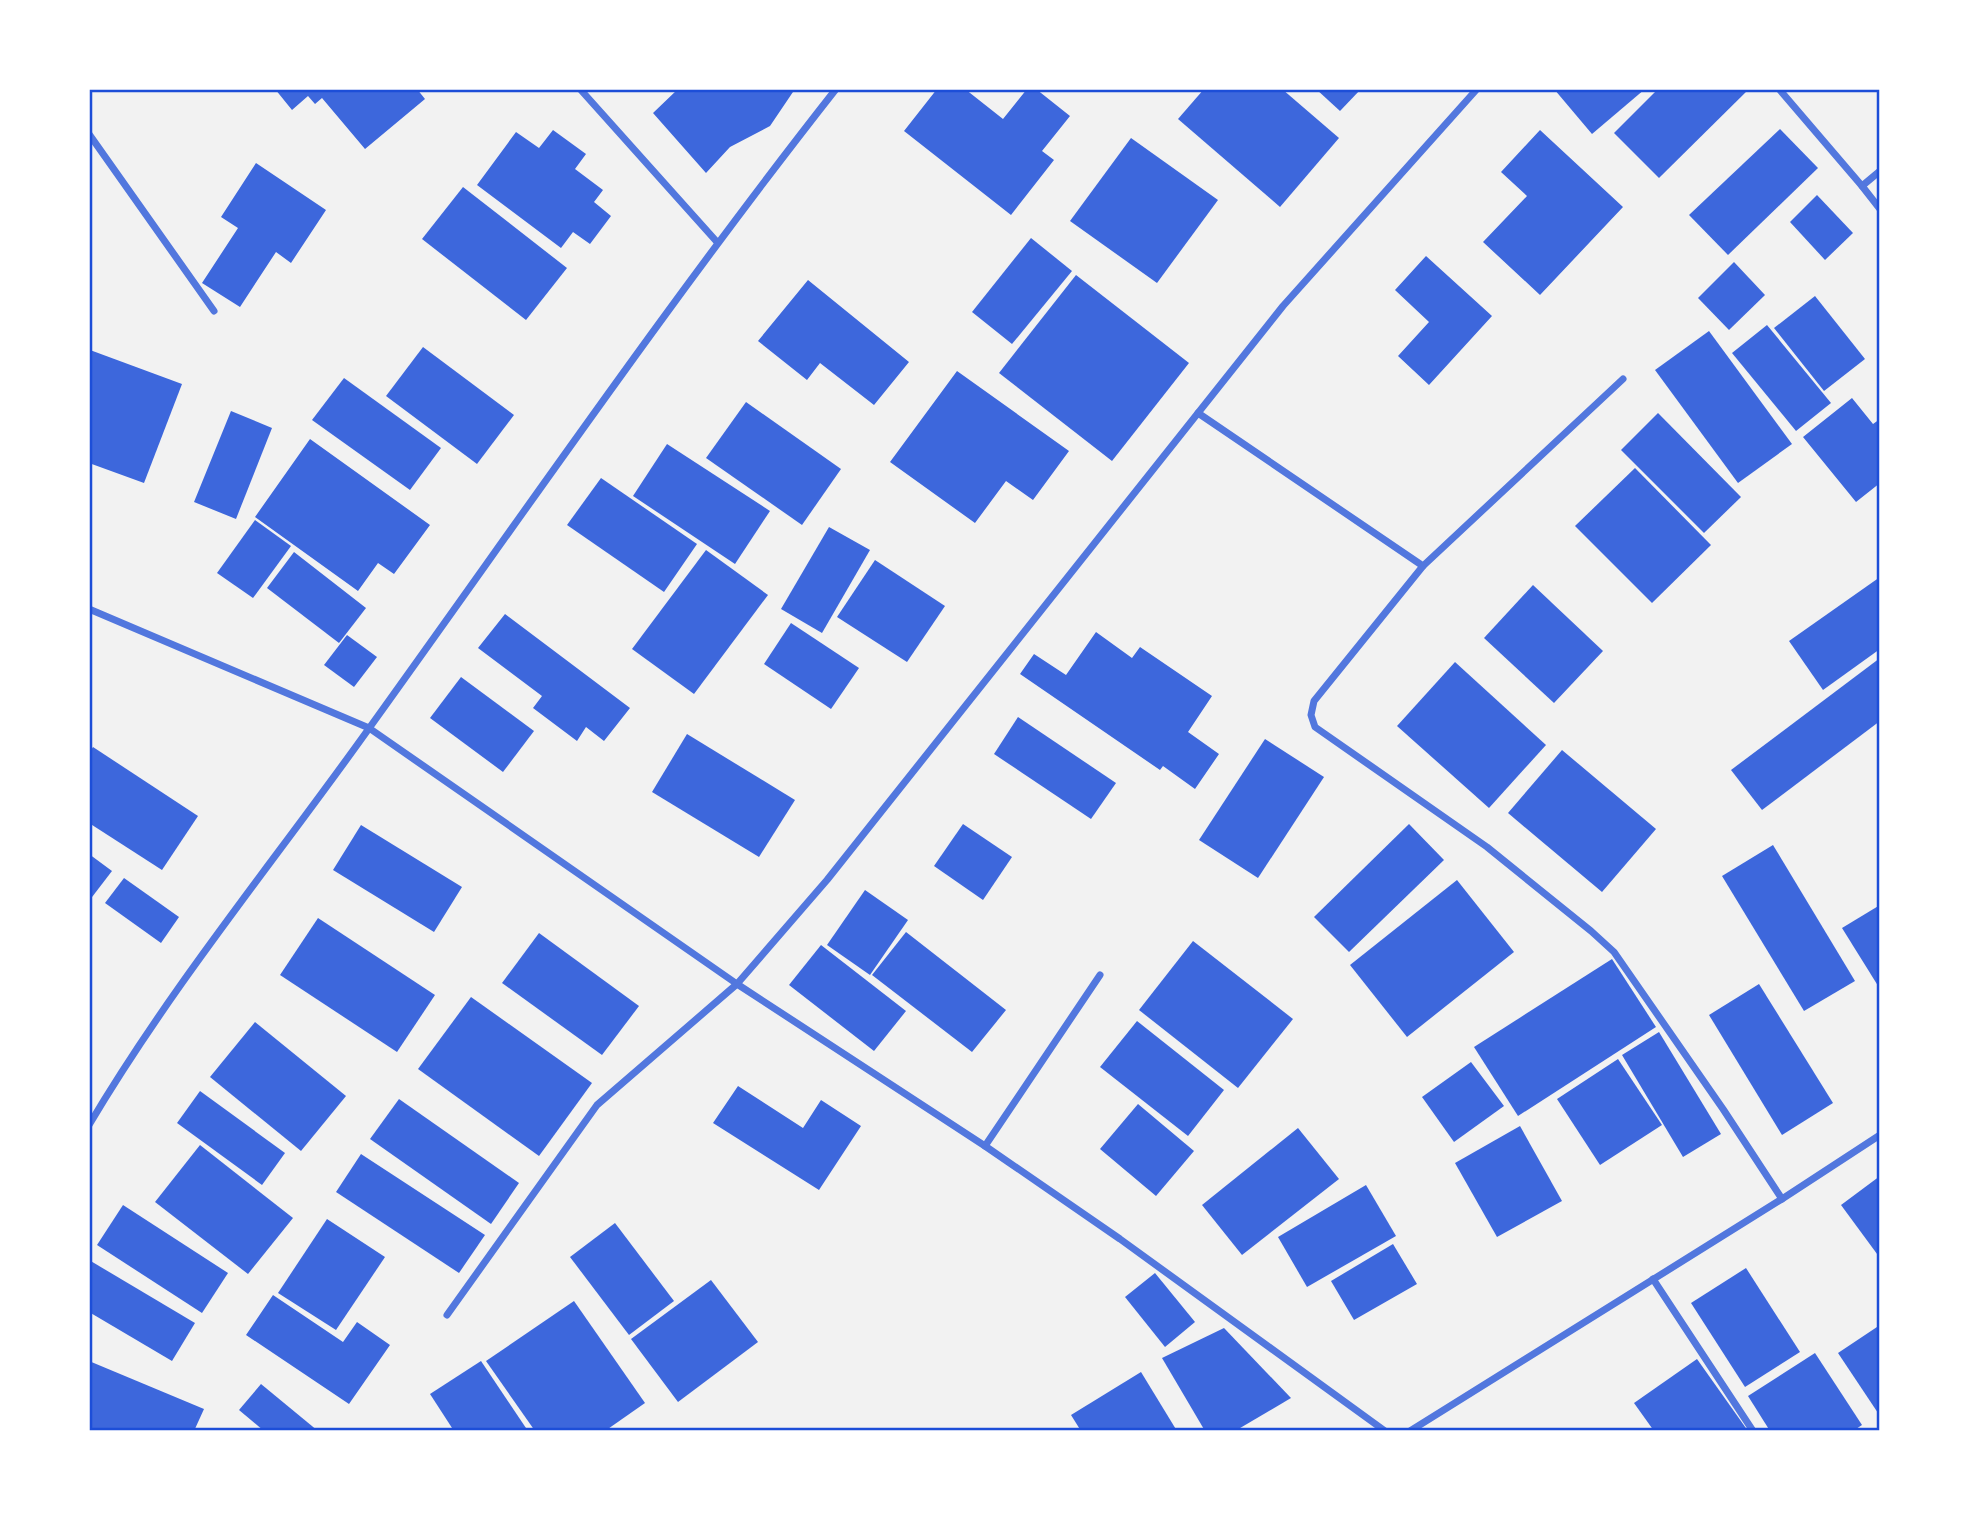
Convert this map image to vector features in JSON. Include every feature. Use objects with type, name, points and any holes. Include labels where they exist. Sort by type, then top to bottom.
[{"type":"street","points":[[580,89],[717,242]]},
{"type":"street","points":[[89,1125],[124,1066],[173,995],[369,729],[717,242],[836,89]]},
{"type":"street","points":[[447,1315],[597,1105],[737,984],[827,880],[1283,306],[1477,89]]},
{"type":"street","points":[[1779,89],[1880,209]]},
{"type":"street","points":[[89,134],[214,311]]},
{"type":"street","points":[[1862,186],[1880,171]]},
{"type":"street","points":[[1623,379],[1423,566],[1314,701],[1311,715],[1315,727],[1487,847],[1614,952],[1782,1199]]},
{"type":"street","points":[[1198,413],[1423,566]]},
{"type":"street","points":[[89,609],[369,729],[737,984],[985,1146],[1120,1239],[1385,1431]]},
{"type":"street","points":[[985,1146],[1100,975]]},
{"type":"street","points":[[1410,1431],[1880,1135]]},
{"type":"street","points":[[1653,1279],[1753,1431]]},
{"type":"building","points":[[275,89],[417,89],[425,99],[365,149],[322,98],[315,104],[308,96],[292,110]]},
{"type":"building","points":[[678,89],[795,89],[770,126],[730,147],[706,173],[653,113]]},
{"type":"building","points":[[937,89],[965,89],[1003,119],[1027,89],[1036,89],[1070,116],[1042,151],[1054,160],[1011,215],[904,131]]},
{"type":"building","points":[[1204,89],[1282,89],[1339,138],[1280,207],[1178,119]]},
{"type":"building","points":[[1316,89],[1361,89],[1340,111]]},
{"type":"building","points":[[1554,89],[1645,89],[1592,134]]},
{"type":"building","points":[[1658,89],[1749,89],[1659,178],[1614,133]]},
{"type":"building","points":[[1780,129],[1818,168],[1728,255],[1689,215]]},
{"type":"building","points":[[553,130],[586,154],[575,169],[603,190],[594,202],[611,216],[590,244],[573,232],[561,248],[477,185],[516,132],[539,148]]},
{"type":"building","points":[[1540,130],[1623,207],[1540,295],[1483,242],[1527,196],[1501,172]]},
{"type":"building","points":[[1131,138],[1218,200],[1157,283],[1070,221]]},
{"type":"building","points":[[256,163],[326,210],[291,263],[276,252],[240,307],[202,283],[238,228],[221,217]]},
{"type":"building","points":[[463,187],[567,268],[526,320],[422,239]]},
{"type":"building","points":[[1817,195],[1853,233],[1825,260],[1790,222]]},
{"type":"building","points":[[1031,238],[1072,271],[1012,344],[972,312]]},
{"type":"building","points":[[1426,256],[1492,316],[1429,385],[1398,356],[1429,322],[1395,290]]},
{"type":"building","points":[[1734,262],[1765,295],[1729,330],[1698,298]]},
{"type":"building","points":[[1076,275],[1189,363],[1112,461],[999,373]]},
{"type":"building","points":[[808,280],[909,362],[874,405],[820,363],[807,380],[758,341]]},
{"type":"building","points":[[1815,296],[1865,359],[1824,391],[1774,328]]},
{"type":"building","points":[[1767,325],[1831,403],[1796,431],[1732,353]]},
{"type":"building","points":[[1709,331],[1792,444],[1738,483],[1655,370]]},
{"type":"building","points":[[423,347],[514,415],[477,464],[386,396]]},
{"type":"building","points":[[90,350],[182,384],[144,483],[89,463]]},
{"type":"building","points":[[957,371],[1069,451],[1033,500],[1006,481],[975,523],[890,462]]},
{"type":"building","points":[[344,378],[441,448],[410,490],[312,420]]},
{"type":"building","points":[[1852,398],[1873,424],[1880,419],[1880,483],[1856,502],[1803,437]]},
{"type":"building","points":[[746,402],[841,469],[802,525],[706,458]]},
{"type":"building","points":[[231,411],[272,428],[236,519],[194,502]]},
{"type":"building","points":[[1658,413],[1741,497],[1704,533],[1621,450]]},
{"type":"building","points":[[310,439],[430,525],[394,574],[378,563],[358,591],[255,517]]},
{"type":"building","points":[[667,444],[770,511],[735,564],[633,496]]},
{"type":"building","points":[[1635,468],[1711,545],[1652,603],[1575,526]]},
{"type":"building","points":[[601,478],[697,544],[664,592],[567,525]]},
{"type":"building","points":[[255,520],[291,546],[253,598],[217,573]]},
{"type":"building","points":[[829,527],[870,550],[822,633],[781,609]]},
{"type":"building","points":[[706,550],[768,595],[694,694],[632,649]]},
{"type":"building","points":[[294,552],[366,608],[339,643],[267,588]]},
{"type":"building","points":[[875,560],[945,606],[907,662],[837,617]]},
{"type":"building","points":[[1880,577],[1880,649],[1823,690],[1789,641]]},
{"type":"building","points":[[1533,585],[1603,651],[1554,703],[1484,638]]},
{"type":"building","points":[[505,614],[630,708],[604,741],[586,727],[577,741],[533,708],[542,696],[478,648]]},
{"type":"building","points":[[791,623],[859,668],[831,709],[764,664]]},
{"type":"building","points":[[1096,632],[1132,658],[1140,647],[1212,696],[1188,732],[1219,754],[1195,789],[1163,766],[1160,770],[1020,674],[1034,654],[1066,675]]},
{"type":"building","points":[[347,635],[377,657],[354,687],[324,665]]},
{"type":"building","points":[[1880,658],[1880,721],[1762,810],[1731,770]]},
{"type":"building","points":[[1455,662],[1546,745],[1489,808],[1397,726]]},
{"type":"building","points":[[461,677],[534,731],[503,772],[430,718]]},
{"type":"building","points":[[1018,717],[1116,783],[1091,819],[994,754]]},
{"type":"building","points":[[687,734],[795,800],[759,857],[652,792]]},
{"type":"building","points":[[1265,739],[1324,777],[1258,878],[1199,840]]},
{"type":"building","points":[[93,747],[198,816],[162,870],[89,823],[89,753]]},
{"type":"building","points":[[1562,750],[1656,829],[1602,892],[1508,813]]},
{"type":"building","points":[[963,824],[1012,857],[983,900],[934,866]]},
{"type":"building","points":[[1409,824],[1444,860],[1349,952],[1314,917]]},
{"type":"building","points":[[361,825],[462,887],[434,932],[333,870]]},
{"type":"building","points":[[1773,845],[1855,981],[1804,1011],[1722,876]]},
{"type":"building","points":[[89,854],[112,871],[89,901]]},
{"type":"building","points":[[124,878],[179,917],[161,943],[105,903]]},
{"type":"building","points":[[1457,880],[1514,952],[1407,1037],[1350,965]]},
{"type":"building","points":[[865,890],[908,920],[870,975],[827,945]]},
{"type":"building","points":[[1880,905],[1880,989],[1842,928]]},
{"type":"building","points":[[318,918],[435,995],[397,1052],[280,975]]},
{"type":"building","points":[[906,932],[1006,1010],[972,1052],[872,975]]},
{"type":"building","points":[[539,933],[639,1006],[602,1055],[502,983]]},
{"type":"building","points":[[1193,941],[1293,1019],[1238,1088],[1139,1010]]},
{"type":"building","points":[[821,945],[906,1011],[874,1051],[789,985]]},
{"type":"building","points":[[1612,959],[1656,1027],[1518,1116],[1474,1047]]},
{"type":"building","points":[[1759,984],[1833,1103],[1782,1135],[1709,1015]]},
{"type":"building","points":[[471,997],[592,1083],[539,1156],[418,1069]]},
{"type":"building","points":[[1137,1021],[1224,1090],[1188,1136],[1100,1067]]},
{"type":"building","points":[[255,1022],[346,1096],[301,1151],[210,1077]]},
{"type":"building","points":[[1659,1032],[1721,1134],[1683,1157],[1622,1055]]},
{"type":"building","points":[[1618,1059],[1662,1125],[1600,1165],[1557,1099]]},
{"type":"building","points":[[1471,1062],[1504,1106],[1454,1142],[1422,1097]]},
{"type":"building","points":[[738,1086],[803,1128],[821,1100],[861,1126],[819,1190],[713,1123]]},
{"type":"building","points":[[200,1091],[285,1153],[262,1185],[177,1123]]},
{"type":"building","points":[[399,1099],[519,1183],[491,1224],[370,1139]]},
{"type":"building","points":[[1138,1104],[1194,1151],[1156,1196],[1100,1149]]},
{"type":"building","points":[[1520,1126],[1562,1201],[1497,1237],[1455,1163]]},
{"type":"building","points":[[1298,1128],[1339,1179],[1242,1255],[1202,1205]]},
{"type":"building","points":[[200,1145],[293,1218],[248,1274],[155,1202]]},
{"type":"building","points":[[361,1154],[485,1235],[459,1273],[336,1192]]},
{"type":"building","points":[[1880,1176],[1880,1258],[1841,1205]]},
{"type":"building","points":[[1366,1185],[1396,1236],[1307,1287],[1278,1237]]},
{"type":"building","points":[[123,1205],[228,1273],[202,1313],[97,1245]]},
{"type":"building","points":[[327,1219],[385,1257],[336,1330],[278,1293]]},
{"type":"building","points":[[615,1223],[674,1301],[629,1335],[570,1257]]},
{"type":"building","points":[[1393,1244],[1417,1284],[1354,1320],[1331,1281]]},
{"type":"building","points":[[89,1260],[195,1323],[172,1361],[89,1312]]},
{"type":"building","points":[[1746,1268],[1800,1352],[1745,1387],[1691,1303]]},
{"type":"building","points":[[1155,1273],[1195,1322],[1165,1347],[1125,1297]]},
{"type":"building","points":[[711,1280],[758,1342],[678,1402],[631,1339]]},
{"type":"building","points":[[273,1295],[343,1342],[357,1322],[390,1345],[349,1404],[246,1335]]},
{"type":"building","points":[[574,1301],[645,1403],[605,1431],[535,1431],[486,1361]]},
{"type":"building","points":[[1880,1325],[1880,1416],[1838,1353]]},
{"type":"building","points":[[1224,1328],[1291,1398],[1235,1431],[1205,1431],[1162,1358]]},
{"type":"building","points":[[1815,1353],[1862,1425],[1853,1431],[1770,1431],[1748,1396]]},
{"type":"building","points":[[1697,1359],[1748,1431],[1654,1431],[1634,1403]]},
{"type":"building","points":[[89,1361],[204,1409],[194,1431],[89,1431]]},
{"type":"building","points":[[481,1361],[528,1431],[454,1431],[430,1394]]},
{"type":"building","points":[[1141,1372],[1177,1431],[1081,1431],[1071,1415]]},
{"type":"building","points":[[261,1384],[318,1431],[264,1431],[239,1410]]}]
